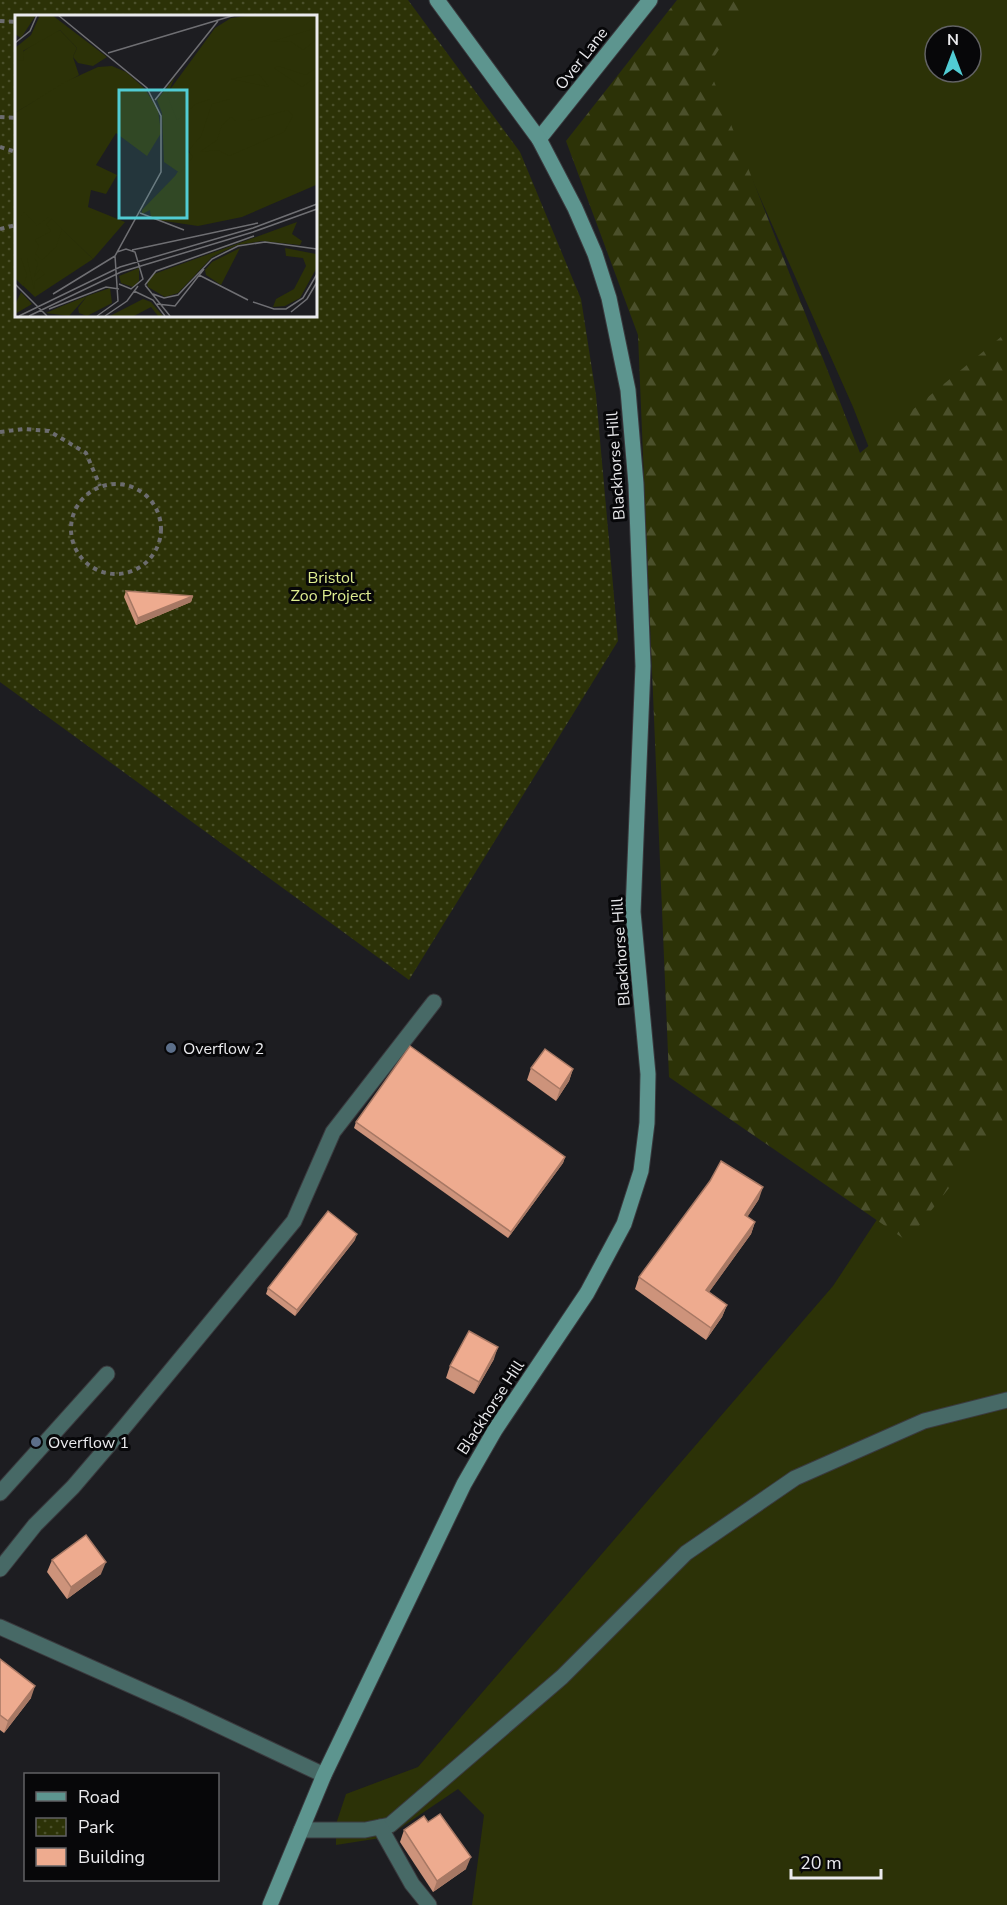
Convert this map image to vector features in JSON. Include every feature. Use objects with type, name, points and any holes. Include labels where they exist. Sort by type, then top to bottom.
[{"type":"main road","name":"Blackhorse Hill","points":[[270,1905],[324,1775],[464,1484],[495,1430],[587,1293],[624,1224],[641,1171],[647,1123],[648,1074],[633,912],[643,666],[636,484],[628,390],[609,298],[595,254],[540,139],[437,0]]},
{"type":"main road","name":"Over Lane","points":[[540,139],[650,0]]},
{"type":"street","points":[[0,1569],[35,1525],[73,1486],[126,1425],[294,1221],[333,1132],[434,1002]]},
{"type":"street","points":[[0,1493],[107,1374]]},
{"type":"street","points":[[301,1830],[365,1830],[390,1825],[562,1677],[686,1553],[786,1484],[924,1421],[1007,1400]]},
{"type":"street","points":[[0,1627],[184,1709],[324,1775]]},
{"type":"street","points":[[380,1827],[412,1884],[429,1905]]},
{"type":"path","points":[[0,21],[15,22]]},
{"type":"path","points":[[0,117],[15,118]]},
{"type":"path","points":[[0,147],[15,152]]},
{"type":"path","points":[[0,229],[15,225]]},
{"type":"path","points":[[0,432],[24,429],[49,431],[86,453],[100,486]]},
{"type":"path","points":[[117,483],[135,487],[149,497],[159,513],[162,531],[158,548],[147,562],[132,572],[115,575],[97,571],[83,561],[73,546],[70,528],[74,510],[85,496],[100,486],[117,483]]},
{"type":"green space","name":"Bristol Zoo Project","points":[[0,0],[408,0],[520,152],[581,299],[596,395],[618,641],[409,980],[0,682]]},
{"type":"green space","points":[[677,0],[752,0],[708,66],[860,453],[1007,332],[1007,1115],[907,1241],[669,1077],[638,335],[566,141]]},
{"type":"green space","points":[[751,0],[1007,0],[1007,800],[853,407],[702,67]]},
{"type":"green space","points":[[1007,1023],[1007,1905],[472,1905],[484,1815],[458,1789],[387,1837],[336,1845],[336,1824],[346,1794],[418,1767],[833,1286]]},
{"type":"building","points":[[126,591],[193,596],[138,618]]},
{"type":"building","points":[[410,1046],[565,1157],[511,1232],[356,1122]]},
{"type":"building","points":[[545,1049],[573,1069],[560,1089],[531,1068]]},
{"type":"building","points":[[721,1161],[763,1187],[745,1215],[755,1222],[706,1290],[727,1305],[711,1328],[639,1277],[710,1181]]},
{"type":"building","points":[[328,1211],[357,1234],[297,1310],[268,1288]]},
{"type":"building","points":[[469,1331],[498,1347],[479,1382],[450,1366]]},
{"type":"building","points":[[86,1535],[106,1562],[71,1587],[52,1560]]},
{"type":"building","points":[[0,1659],[35,1686],[8,1721],[0,1715]]},
{"type":"building","points":[[440,1814],[471,1857],[437,1881],[404,1830],[424,1816],[428,1822]]},
{"type":"place","name":"Overflow 2","points":[[171,1048]]},
{"type":"place","name":"Overflow 1","points":[[36,1442]]}]
